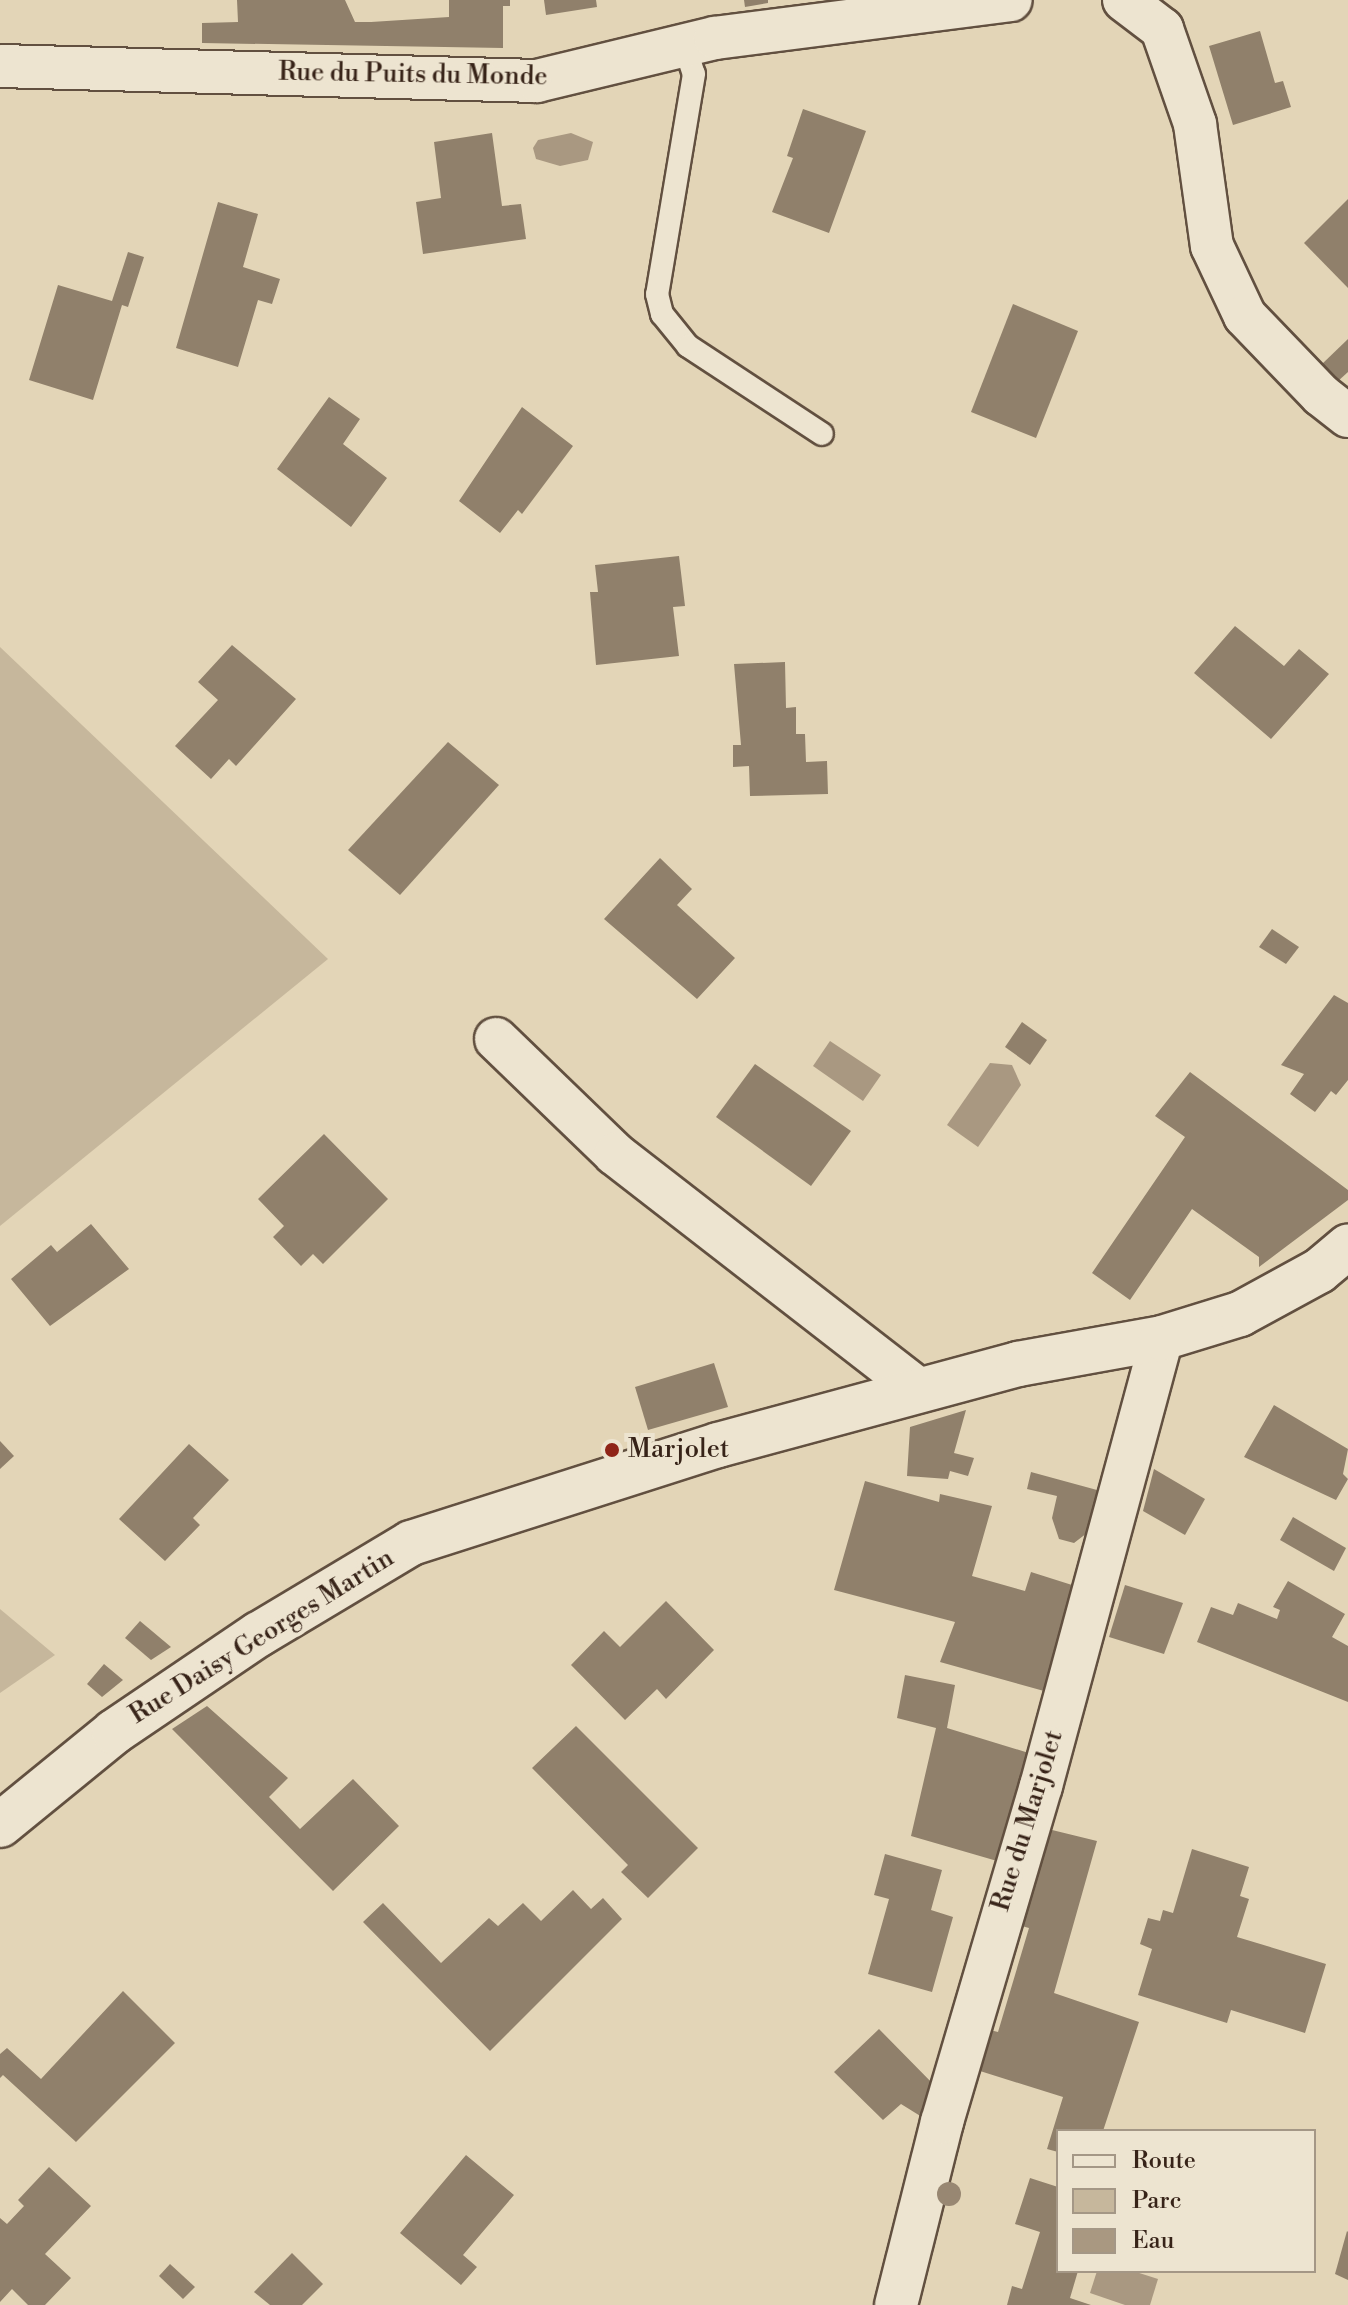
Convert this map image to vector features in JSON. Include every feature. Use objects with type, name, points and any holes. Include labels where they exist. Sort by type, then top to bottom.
[{"type":"street","name":"Rue du Puits du Monde","points":[[0,66],[537,81],[715,38],[1011,0]]},
{"type":"street","points":[[1124,0],[1162,29],[1195,124],[1212,246],[1245,316],[1321,395],[1348,416]]},
{"type":"street","points":[[496,1039],[615,1154],[919,1390]]},
{"type":"street","name":"Rue Daisy Georges Martin","points":[[0,1825],[114,1732],[259,1634],[411,1543],[718,1445],[1018,1364],[1162,1338],[1240,1314],[1319,1271],[1348,1247]]},
{"type":"street","name":"Rue du Marjolet","points":[[896,2305],[1162,1338]]},
{"type":"lane","points":[[685,47],[694,74],[657,294],[662,314],[688,346],[822,434]]},
{"type":"green space","points":[[0,647],[328,959],[0,1226]]},
{"type":"green space","points":[[0,1609],[55,1655],[0,1693]]},
{"type":"water","points":[[571,133],[593,142],[588,160],[560,166],[536,159],[533,148],[538,140]]},
{"type":"water","points":[[830,1041],[881,1075],[863,1101],[813,1066]]},
{"type":"water","points":[[990,1063],[1012,1065],[1021,1085],[978,1147],[947,1125]]},
{"type":"water","points":[[1096,2273],[1139,2273],[1158,2279],[1150,2305],[1125,2305],[1090,2293]]},
{"type":"building","points":[[237,0],[345,0],[355,22],[449,17],[449,0],[510,0],[510,6],[503,6],[503,48],[202,43],[202,23],[238,22]]},
{"type":"building","points":[[544,0],[596,0],[597,7],[546,15]]},
{"type":"building","points":[[744,0],[768,0],[768,3],[745,7]]},
{"type":"building","points":[[1260,31],[1275,83],[1283,81],[1291,107],[1233,125],[1209,46]]},
{"type":"building","points":[[803,109],[866,131],[829,233],[772,212],[793,158],[787,156]]},
{"type":"building","points":[[492,133],[502,206],[521,204],[526,239],[423,254],[416,202],[441,198],[434,142]]},
{"type":"building","points":[[1348,199],[1348,288],[1304,243]]},
{"type":"building","points":[[218,202],[258,214],[243,267],[280,279],[272,304],[258,300],[238,367],[176,348]]},
{"type":"building","points":[[128,252],[144,257],[128,307],[122,305],[93,400],[29,380],[58,285],[112,301]]},
{"type":"building","points":[[1013,304],[1078,331],[1036,438],[971,412]]},
{"type":"building","points":[[1348,339],[1348,372],[1337,382],[1321,365]]},
{"type":"building","points":[[329,397],[360,419],[343,444],[387,478],[351,527],[277,469]]},
{"type":"building","points":[[522,407],[573,446],[522,514],[518,510],[500,533],[459,501]]},
{"type":"building","points":[[679,556],[685,606],[673,607],[679,656],[596,665],[590,592],[598,592],[595,565]]},
{"type":"building","points":[[1235,626],[1284,666],[1299,649],[1329,674],[1271,739],[1194,673]]},
{"type":"building","points":[[232,645],[296,699],[236,766],[229,759],[211,779],[175,746],[218,700],[198,682]]},
{"type":"building","points":[[785,662],[786,708],[796,707],[796,734],[805,734],[806,762],[827,761],[828,794],[750,796],[749,766],[733,767],[733,745],[741,745],[734,664]]},
{"type":"building","points":[[448,742],[499,785],[400,895],[348,850]]},
{"type":"building","points":[[660,858],[692,889],[677,905],[735,958],[697,999],[604,919]]},
{"type":"building","points":[[1272,929],[1299,947],[1286,964],[1259,947]]},
{"type":"building","points":[[1334,995],[1348,1003],[1348,1080],[1336,1095],[1331,1091],[1315,1112],[1290,1094],[1304,1074],[1281,1065]]},
{"type":"building","points":[[1022,1022],[1047,1040],[1030,1065],[1005,1047]]},
{"type":"building","points":[[755,1064],[851,1131],[811,1186],[716,1117]]},
{"type":"building","points":[[1190,1072],[1348,1190],[1348,1200],[1259,1267],[1259,1257],[1192,1209],[1130,1300],[1092,1273],[1185,1137],[1155,1116]]},
{"type":"building","points":[[324,1134],[388,1199],[323,1264],[313,1254],[301,1266],[273,1237],[284,1226],[258,1199]]},
{"type":"building","points":[[91,1224],[129,1269],[50,1326],[11,1279],[51,1245],[57,1252]]},
{"type":"building","points":[[714,1363],[728,1407],[648,1430],[635,1387]]},
{"type":"building","points":[[1274,1405],[1348,1449],[1343,1474],[1348,1479],[1336,1500],[1244,1457]]},
{"type":"building","points":[[966,1410],[954,1453],[974,1458],[968,1476],[950,1471],[948,1479],[907,1476],[910,1427]]},
{"type":"building","points":[[0,1441],[14,1456],[0,1469]]},
{"type":"building","points":[[189,1444],[229,1480],[193,1518],[200,1525],[165,1561],[119,1519]]},
{"type":"building","points":[[1154,1469],[1205,1499],[1185,1535],[1143,1511]]},
{"type":"building","points":[[1031,1472],[1097,1490],[1087,1533],[1074,1543],[1059,1539],[1052,1518],[1057,1496],[1027,1489]]},
{"type":"building","points":[[865,1481],[939,1502],[940,1494],[992,1506],[972,1576],[1025,1591],[1031,1572],[1072,1585],[1044,1691],[940,1662],[955,1622],[834,1590]]},
{"type":"building","points":[[1293,1517],[1346,1548],[1334,1571],[1280,1540]]},
{"type":"building","points":[[1288,1581],[1345,1614],[1332,1637],[1348,1646],[1348,1702],[1197,1642],[1211,1607],[1233,1615],[1238,1603],[1277,1619],[1280,1610],[1273,1607]]},
{"type":"building","points":[[1125,1585],[1183,1603],[1164,1654],[1109,1637]]},
{"type":"building","points":[[666,1601],[714,1650],[666,1699],[657,1689],[625,1720],[571,1665],[604,1631],[620,1647]]},
{"type":"building","points":[[140,1621],[171,1647],[151,1660],[125,1638]]},
{"type":"building","points":[[104,1664],[123,1680],[102,1697],[87,1684]]},
{"type":"building","points":[[905,1675],[955,1685],[947,1728],[1032,1754],[1004,1863],[911,1836],[936,1728],[897,1718]]},
{"type":"building","points":[[207,1706],[288,1778],[269,1797],[300,1829],[353,1779],[399,1826],[333,1891],[172,1729]]},
{"type":"building","points":[[576,1726],[698,1848],[648,1898],[621,1872],[628,1865],[532,1768]]},
{"type":"building","points":[[1048,1829],[1097,1841],[1054,1993],[1139,2022],[1104,2129],[1056,2129],[1056,2151],[1047,2149],[1063,2097],[980,2071],[990,2030],[998,2032],[1029,1928],[1018,1925]]},
{"type":"building","points":[[1192,1849],[1249,1867],[1240,1896],[1249,1899],[1237,1937],[1326,1964],[1305,2033],[1231,2010],[1227,2023],[1138,1995],[1152,1949],[1140,1944],[1148,1918],[1160,1921],[1163,1910],[1173,1913]]},
{"type":"building","points":[[885,1854],[942,1870],[931,1910],[953,1917],[932,1992],[868,1974],[889,1899],[874,1895]]},
{"type":"building","points":[[573,1890],[591,1909],[603,1898],[622,1919],[490,2051],[363,1922],[383,1903],[441,1963],[489,1918],[498,1926],[523,1903],[541,1921]]},
{"type":"building","points":[[123,1991],[175,2043],[76,2142],[3,2075],[0,2078],[0,2054],[7,2048],[41,2079]]},
{"type":"building","points":[[879,2029],[939,2090],[930,2122],[901,2104],[883,2120],[834,2072]]},
{"type":"building","points":[[466,2155],[514,2195],[463,2255],[477,2267],[461,2285],[400,2233]]},
{"type":"building","points":[[49,2167],[91,2206],[45,2254],[71,2278],[45,2305],[28,2305],[12,2289],[0,2302],[0,2218],[7,2224],[24,2206],[18,2200]]},
{"type":"building","points":[[1030,2178],[1056,2186],[1056,2273],[1077,2273],[1070,2298],[1091,2305],[1007,2305],[1012,2286],[1022,2289],[1040,2232],[1015,2224]]},
{"type":"building","points":[[1348,2232],[1348,2280],[1335,2274]]},
{"type":"building","points":[[292,2253],[323,2284],[302,2305],[270,2305],[254,2292]]},
{"type":"building","points":[[170,2264],[195,2287],[183,2299],[159,2276]]},
{"type":"place","name":"Marjolet","points":[[612,1450]]}]
